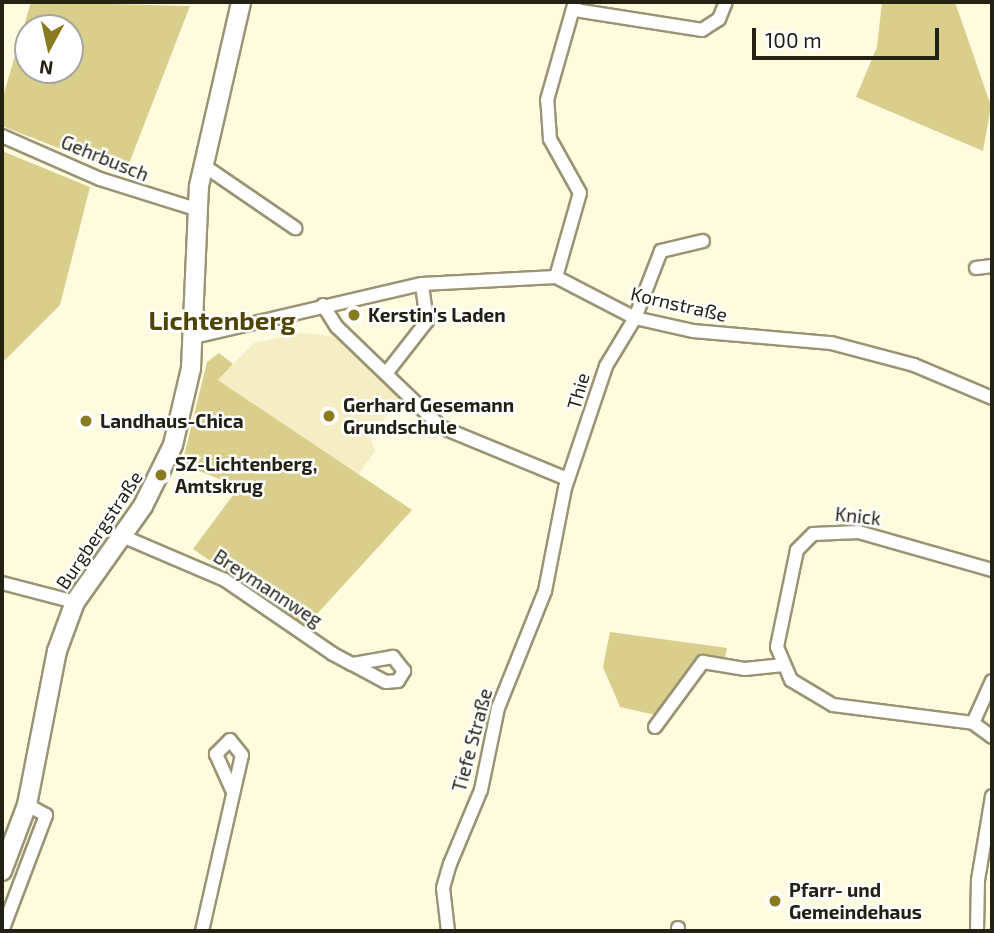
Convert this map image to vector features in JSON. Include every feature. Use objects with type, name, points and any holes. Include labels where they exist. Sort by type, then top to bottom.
[{"type":"street","name":"Burgbergstraße","points":[[2,872],[27,805],[57,652],[75,602],[122,536],[166,464],[194,337],[196,209],[203,165],[242,2]]},
{"type":"street","points":[[194,337],[323,304],[422,284],[556,277],[580,193],[550,139],[547,100],[575,6],[702,30],[719,19],[726,2]]},
{"type":"street","name":"Gehrbusch","points":[[2,136],[100,179],[196,209]]},
{"type":"street","points":[[203,165],[295,228]]},
{"type":"street","name":"Thie","points":[[567,479],[606,366],[635,318],[661,251],[703,241]]},
{"type":"street","points":[[976,268],[992,266]]},
{"type":"street","name":"Kornstraße","points":[[556,277],[635,318],[693,331],[831,343],[914,365],[992,398]]},
{"type":"street","points":[[388,371],[427,321],[422,284]]},
{"type":"street","points":[[323,304],[337,327],[388,371],[441,427],[567,479]]},
{"type":"street","name":"Tiefe Straße","points":[[448,931],[443,888],[450,863],[481,790],[498,708],[545,591],[567,479]]},
{"type":"street","name":"Knick","points":[[781,665],[777,647],[797,551],[813,534],[859,532],[992,570]]},
{"type":"street","name":"Breymannweg","points":[[122,536],[225,580],[352,664]]},
{"type":"street","points":[[2,583],[75,602]]},
{"type":"street","points":[[655,727],[703,662],[745,669],[781,665],[806,692],[833,705],[973,723],[992,737]]},
{"type":"street","points":[[973,723],[992,681]]},
{"type":"street","points":[[202,931],[232,790]]},
{"type":"street","points":[[977,931],[979,869],[992,796]]},
{"type":"street","points":[[2,931],[47,811],[27,805]]},
{"type":"shaded area","points":[[31,2],[190,6],[125,174],[2,126],[2,100],[14,59],[14,84],[84,84],[84,14],[27,14]]},
{"type":"shaded area","points":[[882,2],[955,2],[991,106],[983,151],[856,97],[877,47]]},
{"type":"shaded area","points":[[2,151],[90,187],[60,305],[2,363]]},
{"type":"shaded area","name":"Gerhard Gesemann Grundschule","points":[[301,333],[335,336],[404,394],[370,437],[375,451],[359,474],[218,380],[254,343]]},
{"type":"shaded area","points":[[219,353],[233,364],[218,380],[412,510],[306,626],[193,549],[239,487],[182,464],[207,362]]},
{"type":"shaded area","points":[[610,632],[727,648],[725,658],[707,656],[692,664],[660,716],[620,707],[603,667]]},
{"type":"place","name":"Kerstin's Laden","points":[[354,315]]},
{"type":"place","name":"Gerhard Gesemann Grundschule","points":[[329,416]]},
{"type":"place","name":"Landhaus-Chica","points":[[86,421]]},
{"type":"place","name":"SZ-Lichtenberg, Amtskrug","points":[[161,475]]},
{"type":"place","name":"Pfarr- und Gemeindehaus","points":[[775,901]]},
{"type":"district","name":"Lichtenberg","points":[[222,320]]}]
